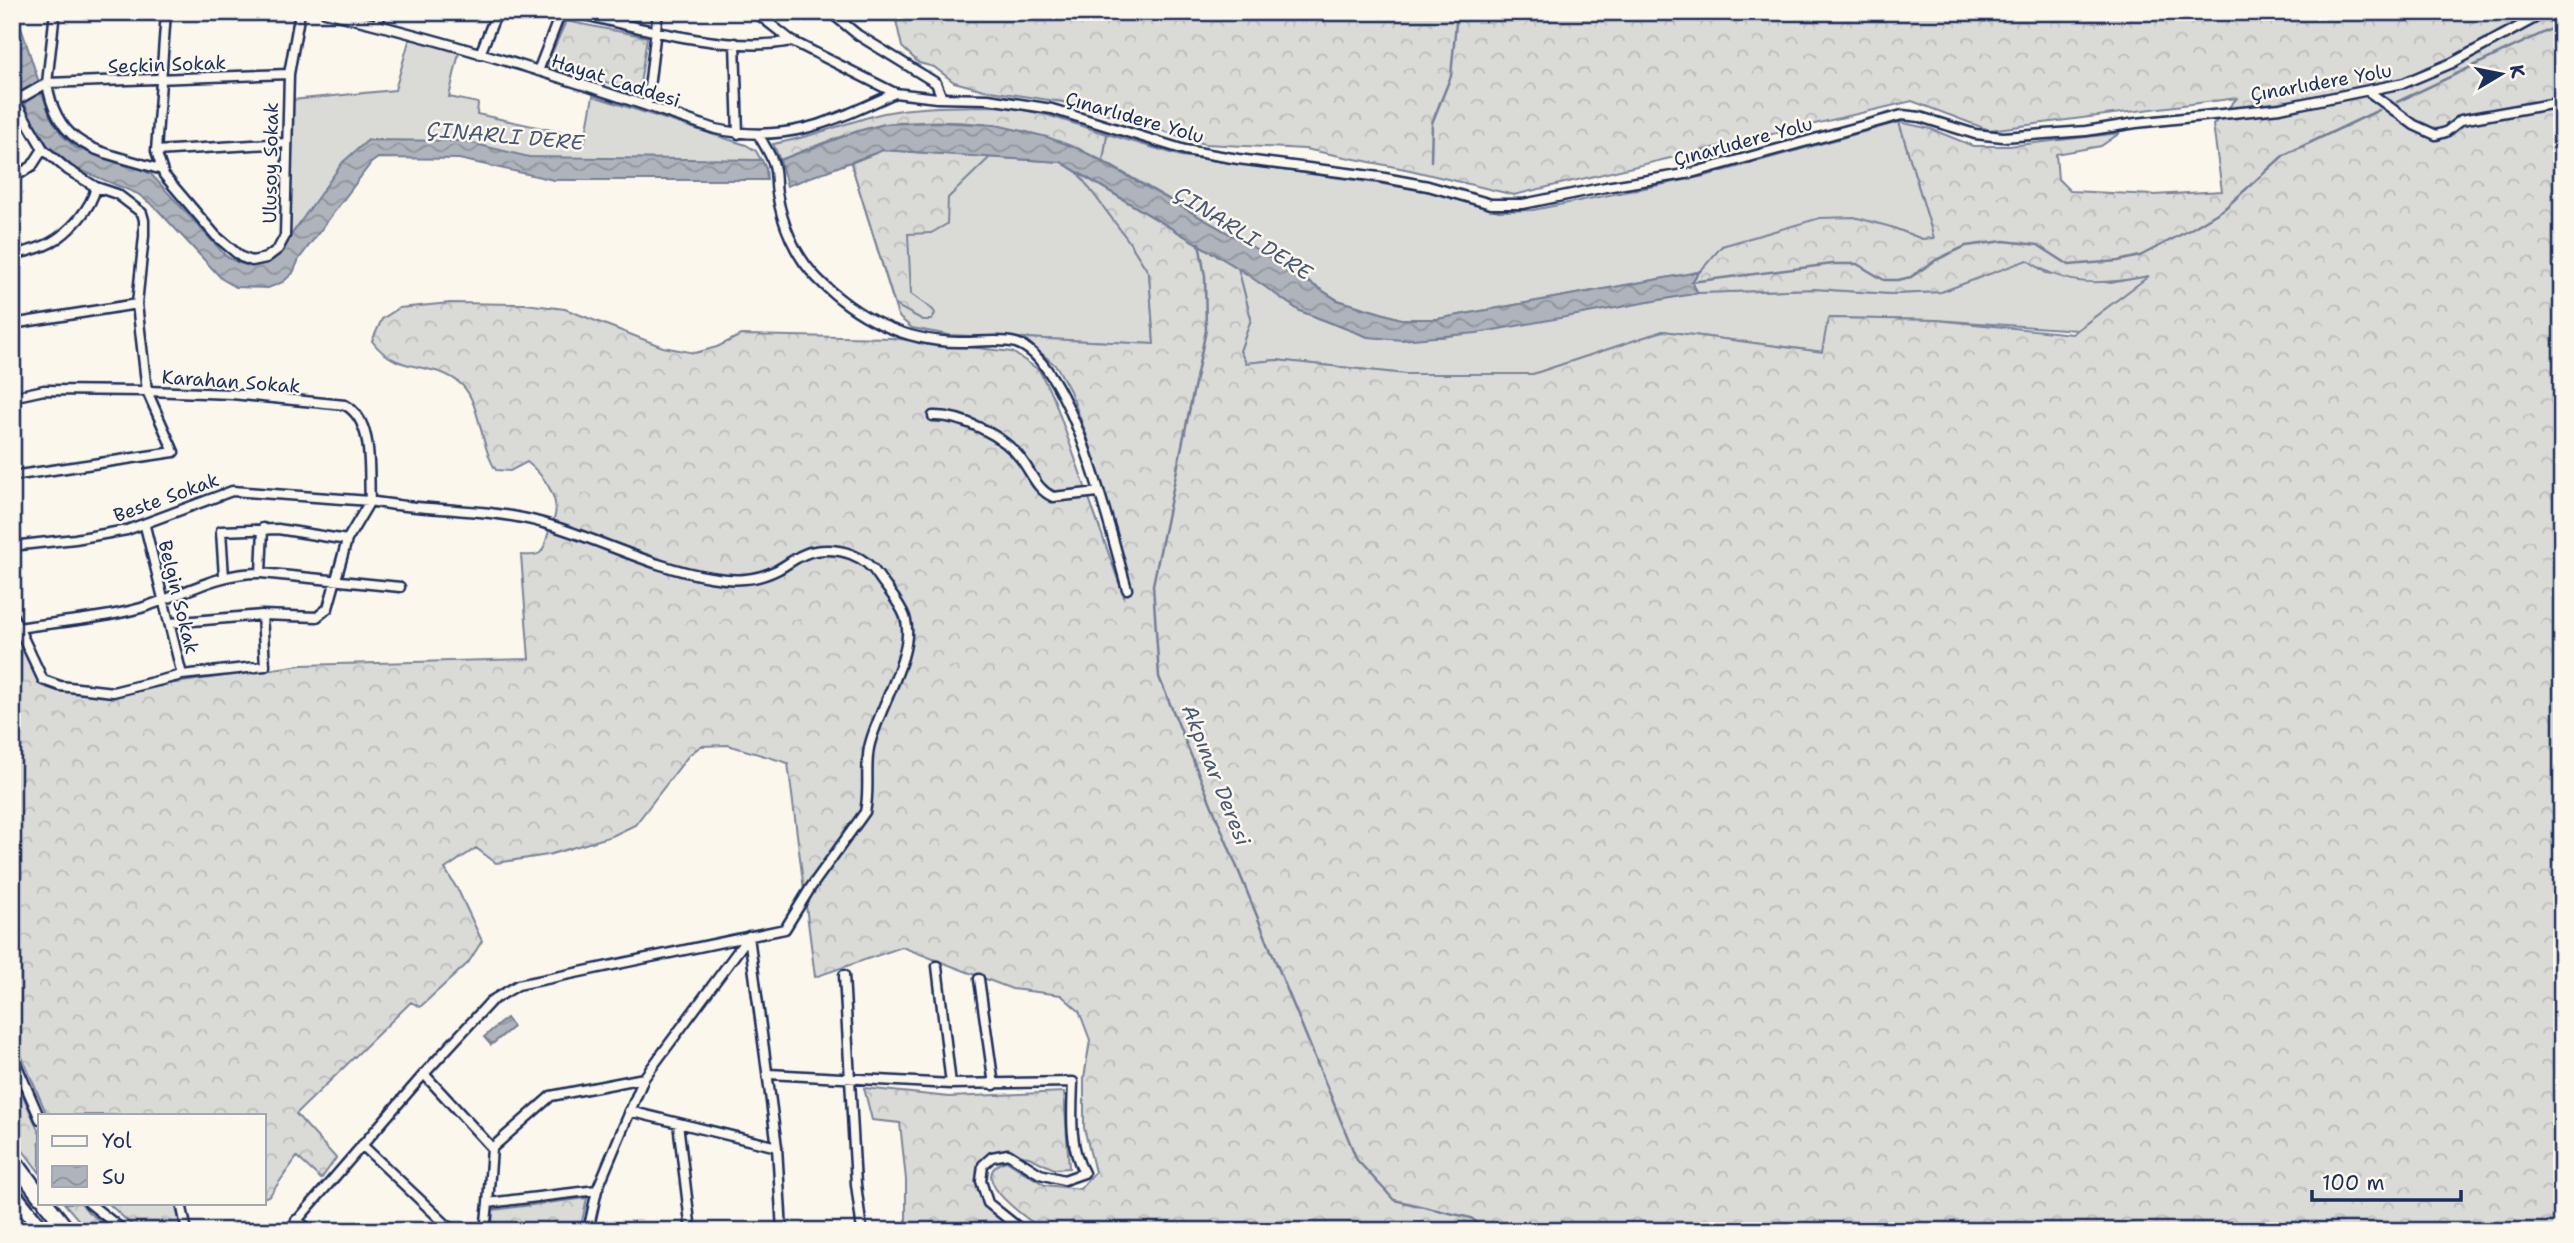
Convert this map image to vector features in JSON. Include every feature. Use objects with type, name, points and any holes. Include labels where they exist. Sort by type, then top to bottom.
[{"type":"highway","points":[[12,1158],[38,1193]]},
{"type":"highway","points":[[12,1192],[43,1231]]},
{"type":"highway","points":[[47,1204],[68,1231]]},
{"type":"street","points":[[55,12],[43,86],[58,119],[74,138],[99,152],[162,170]]},
{"type":"street","points":[[162,170],[156,151],[166,12]]},
{"type":"street","name":"Ulusoy Sokak","points":[[162,170],[216,236],[241,257],[258,260],[272,255],[285,236],[285,143],[289,74],[300,12]]},
{"type":"street","name":"Hayat Caddesi","points":[[325,12],[377,24],[538,71],[715,129],[738,134],[817,127],[895,93]]},
{"type":"street","points":[[377,24],[382,12]]},
{"type":"street","points":[[480,54],[497,12]]},
{"type":"street","points":[[538,71],[561,12]]},
{"type":"street","points":[[573,12],[654,32],[734,43],[771,44],[792,41]]},
{"type":"street","points":[[647,105],[658,12]]},
{"type":"street","points":[[755,12],[792,41],[895,93]]},
{"type":"street","points":[[830,12],[859,36],[936,83],[942,98]]},
{"type":"street","name":"Çınarlıdere Yolu","points":[[895,93],[988,99],[1052,109],[1185,150],[1380,177],[1428,186],[1491,204],[1508,205],[1691,173],[1902,115],[1920,117],[1989,136],[2027,135],[2280,108],[2404,83],[2546,12]]},
{"type":"street","points":[[734,43],[738,134]]},
{"type":"street","name":"Seçkin Sokak","points":[[43,86],[289,74]]},
{"type":"street","points":[[16,101],[43,86]]},
{"type":"street","points":[[12,89],[43,149],[68,170],[96,187],[127,200],[142,213],[144,220],[137,304],[148,391],[174,452],[12,476]]},
{"type":"street","points":[[2368,91],[2414,125],[2436,135],[2446,132],[2461,120],[2562,102]]},
{"type":"street","points":[[758,134],[773,161],[781,211],[791,240],[803,263],[818,280],[865,317],[893,330],[937,341],[1016,343],[1028,350],[1053,376],[1063,395],[1098,492],[1127,589]]},
{"type":"street","points":[[156,151],[285,143]]},
{"type":"street","points":[[12,179],[32,166],[43,149]]},
{"type":"street","points":[[12,255],[39,248],[60,236],[90,205],[96,187]]},
{"type":"street","points":[[12,324],[137,304]]},
{"type":"street","name":"Karahan Sokak","points":[[12,397],[44,390],[148,391],[232,394],[345,405],[356,413],[366,436],[370,501]]},
{"type":"street","points":[[933,416],[952,417],[1000,439],[1021,459],[1040,488],[1053,497],[1098,492]]},
{"type":"street","name":"Beste Sokak","points":[[12,546],[75,539],[145,526],[232,491],[370,501],[393,506],[493,512],[517,517],[569,531],[674,570],[723,579],[752,580],[813,551],[842,551],[863,559],[874,570],[905,616],[908,636],[869,750],[868,798],[864,812],[785,929],[518,985],[491,1001],[288,1231]]},
{"type":"street","points":[[170,623],[262,615],[310,618],[322,615],[328,608],[347,540],[370,501]]},
{"type":"street","name":"Belgin Sokak","points":[[145,526],[182,675]]},
{"type":"street","points":[[224,577],[221,531],[263,528],[347,540]]},
{"type":"street","points":[[261,573],[263,528]]},
{"type":"street","points":[[17,628],[112,614],[163,600],[224,577],[261,573],[400,587]]},
{"type":"street","points":[[12,614],[37,673],[43,680],[113,692],[182,675],[265,666],[262,615]]},
{"type":"street","points":[[749,936],[769,1074],[782,1231]]},
{"type":"street","points":[[588,1231],[597,1190],[645,1078],[749,936]]},
{"type":"street","points":[[937,966],[951,1084]]},
{"type":"street","points":[[844,975],[856,1184],[862,1231]]},
{"type":"street","points":[[979,979],[995,1085]]},
{"type":"street","points":[[12,1054],[38,1114]]},
{"type":"street","points":[[424,1074],[492,1148]]},
{"type":"street","points":[[769,1074],[951,1084],[1073,1082],[1072,1116],[1076,1159],[1084,1173],[1064,1180],[1040,1174],[1008,1154],[992,1157],[983,1164],[981,1181],[988,1203],[1023,1231]]},
{"type":"street","points":[[485,1231],[492,1148],[551,1096],[645,1078]]},
{"type":"street","points":[[629,1111],[777,1147]]},
{"type":"street","points":[[678,1123],[691,1231]]},
{"type":"street","points":[[362,1145],[453,1231]]},
{"type":"street","points":[[488,1203],[597,1190]]},
{"type":"street","points":[[90,1204],[124,1231]]},
{"type":"street","points":[[181,1204],[187,1231]]},
{"type":"street","points":[[296,1220],[312,1231]]},
{"type":"green space","points":[[894,12],[2562,12],[2562,1231],[1044,1231],[1002,1197],[994,1187],[991,1177],[994,1168],[1006,1161],[1045,1185],[1080,1189],[1095,1172],[1084,1128],[1084,1078],[1090,1040],[1079,1011],[1061,995],[1012,989],[902,947],[815,977],[788,763],[728,745],[701,746],[689,755],[635,825],[612,836],[548,855],[496,863],[476,848],[445,869],[482,941],[468,963],[420,1007],[411,1002],[296,1114],[336,1158],[321,1179],[297,1157],[266,1197],[266,1114],[47,1114],[12,1034],[12,614],[42,680],[113,692],[301,665],[529,659],[521,555],[539,554],[544,548],[555,515],[552,492],[527,462],[510,471],[496,470],[487,450],[473,402],[462,385],[440,372],[394,359],[382,352],[372,341],[382,319],[399,308],[450,303],[525,304],[565,309],[663,347],[695,353],[717,347],[741,335],[891,338],[1012,352],[1039,370],[1054,399],[1124,597],[1129,582],[1088,439],[1070,391],[1057,367],[1024,338],[1154,344],[1149,273],[1078,173],[1238,268],[1251,319],[1240,351],[1246,363],[1276,360],[1405,374],[1533,374],[1663,331],[1822,352],[1828,318],[1936,320],[2072,334],[2149,276],[2086,282],[2057,276],[2027,260],[1941,292],[1891,294],[1815,289],[1698,293],[1691,282],[1722,246],[1820,218],[1854,217],[1922,239],[1934,238],[1899,122],[1931,129],[1973,146],[2009,146],[2120,133],[2101,146],[2056,154],[2058,179],[2070,191],[2154,195],[2222,191],[2213,125],[2237,98],[1989,130],[1912,101],[1514,195],[1305,149],[1205,144],[1075,104],[984,90],[954,82],[934,67],[919,63],[902,47]]},
{"type":"green space","points":[[566,21],[647,37],[639,91],[546,66]]},
{"type":"green space","points":[[411,34],[460,48],[449,97],[478,103],[477,114],[565,133],[565,140],[584,145],[593,96],[746,145],[756,151],[766,169],[380,150],[287,265],[292,100],[395,90]]},
{"type":"green space","points":[[1004,106],[1047,115],[1107,134],[1103,161],[1037,135],[966,123],[886,124],[842,136],[780,160],[773,144],[898,110]]},
{"type":"green space","points":[[1899,122],[1934,238],[1922,239],[1891,227],[1722,246],[1698,272],[1437,319],[1401,319],[1338,300],[1256,249],[1103,161],[1107,134],[1181,156],[1442,194],[1499,211],[1533,210],[1705,176]]},
{"type":"green space","points":[[883,150],[1061,162],[1078,173],[1149,273],[1154,344],[949,335],[912,328],[897,313],[851,163]]},
{"type":"green space","points":[[883,150],[990,157],[948,198],[947,224],[931,233],[908,234],[911,294],[933,310],[935,313],[932,320],[923,320],[895,305],[851,163]]},
{"type":"green space","points":[[2027,259],[2046,273],[2111,283],[2151,275],[2077,330],[1936,320],[1829,318],[1823,352],[1663,331],[1533,374],[1405,374],[1276,360],[1246,363],[1240,351],[1251,319],[1238,268],[1300,311],[1368,337],[1442,337],[1698,293],[1815,289],[1891,294],[1941,292]]},
{"type":"green space","points":[[12,1071],[38,1130],[38,1170],[12,1136]]},
{"type":"green space","points":[[864,1088],[949,1097],[1064,1092],[1069,1168],[1054,1169],[1029,1157],[1008,1154],[983,1164],[983,1187],[991,1204],[1023,1231],[906,1231],[906,1180],[900,1123],[872,1120]]},
{"type":"green space","points":[[587,1198],[580,1231],[492,1231],[493,1210]]},
{"type":"green space","points":[[65,1204],[82,1204],[88,1212],[114,1231],[88,1231]]},
{"type":"green space","points":[[109,1204],[175,1204],[182,1231],[138,1231]]},
{"type":"water","points":[[12,12],[16,12],[50,116],[63,136],[76,148],[151,174],[225,255],[249,266],[261,265],[274,259],[343,162],[368,140],[463,141],[529,157],[762,160],[767,180],[554,180],[459,159],[378,158],[371,163],[299,259],[293,273],[283,282],[268,288],[236,287],[222,279],[156,208],[138,194],[73,167],[48,146],[30,118],[12,64]]},
{"type":"water","points":[[935,122],[996,125],[1047,137],[1079,149],[1256,249],[1337,300],[1401,319],[1437,319],[1698,272],[1692,282],[1698,293],[1477,333],[1402,340],[1368,337],[1300,311],[1238,268],[1061,162],[883,150],[787,186],[780,160],[858,131],[885,124]]},
{"type":"water","points":[[506,1018],[513,1027],[491,1045],[484,1037]]},
{"type":"waterway","points":[[1431,161],[1432,123],[1451,76],[1457,12]]},
{"type":"waterway","points":[[2397,102],[2562,24]]},
{"type":"waterway","points":[[1691,282],[1833,264],[1857,264],[1884,280],[1898,280],[1911,277],[1936,260],[1966,246],[2004,241],[2038,245],[2069,265],[2118,261],[2140,256],[2224,209],[2284,155],[2379,110]]},
{"type":"waterway","name":"Akpınar Deresi","points":[[1199,243],[1205,276],[1206,330],[1153,585],[1159,677],[1357,1160],[1394,1200],[1471,1218],[1488,1231]]},
{"type":"water label","name":"ÇINARLI DERE","points":[[505,136]]},
{"type":"water label","name":"ÇINARLI DERE","points":[[1243,233]]}]
